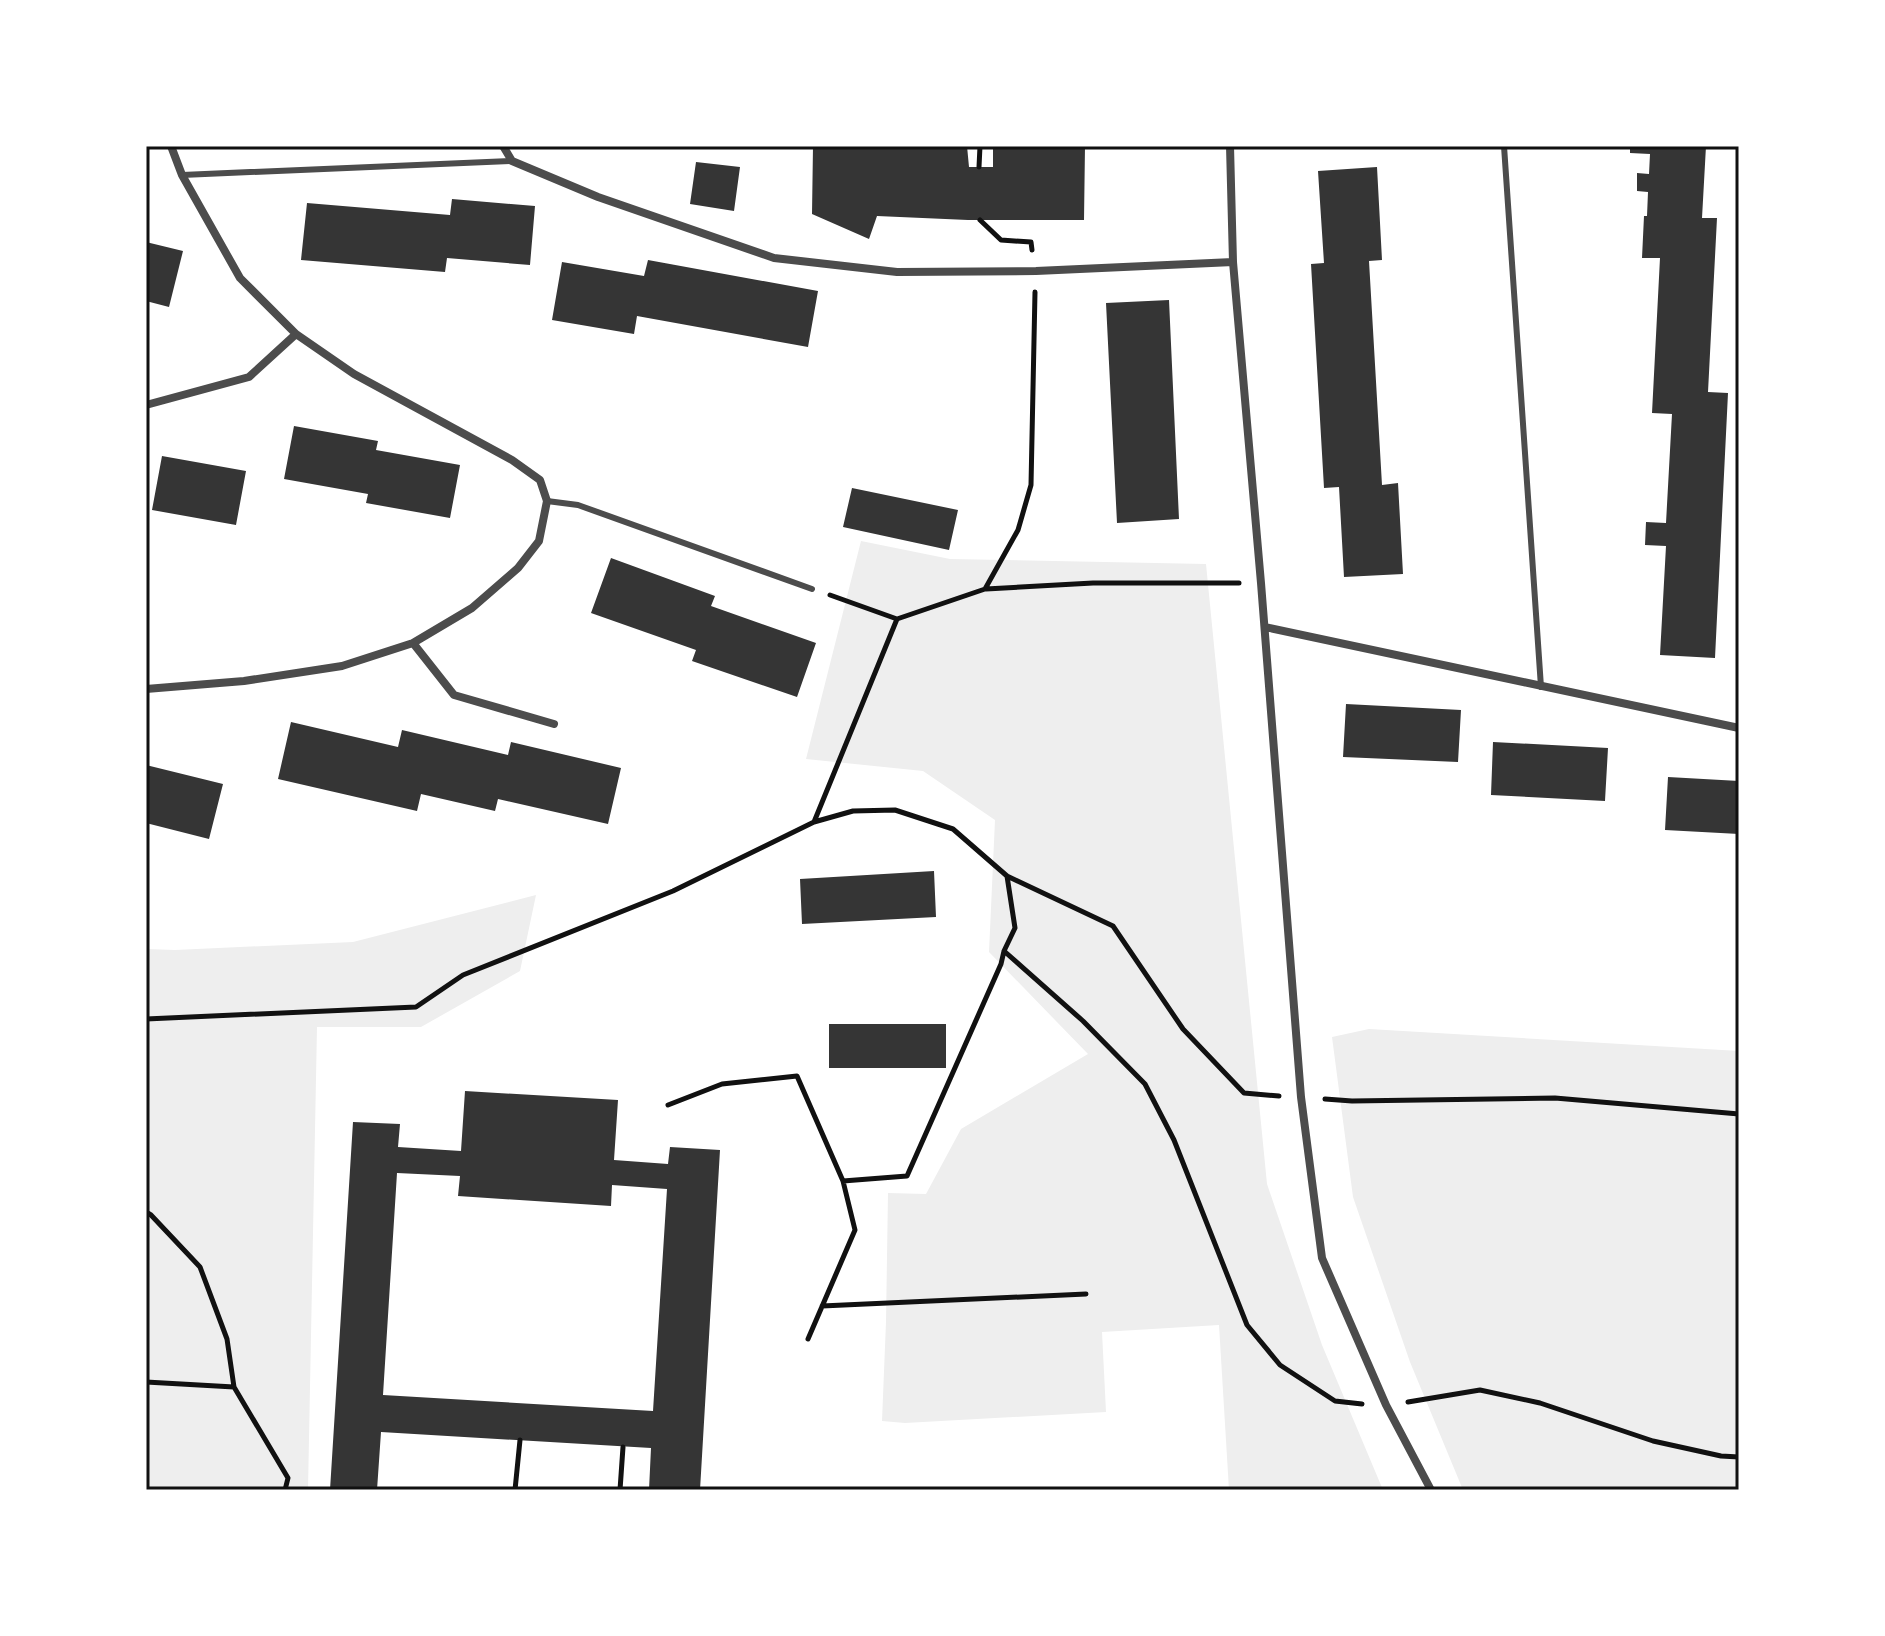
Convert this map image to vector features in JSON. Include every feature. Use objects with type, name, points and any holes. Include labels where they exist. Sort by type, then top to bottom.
[{"type":"street","points":[[146,689],[244,681],[342,666],[413,643],[472,608],[518,568],[539,541],[547,501],[540,480],[512,460],[354,374],[296,334],[240,278],[182,175],[171,146]]},
{"type":"street","points":[[503,146],[512,161],[598,197],[774,258],[897,272],[1036,271],[1233,262]]},
{"type":"street","points":[[1230,146],[1233,262],[1301,1097],[1322,1258],[1386,1405],[1431,1490]]},
{"type":"street","points":[[146,405],[249,377],[296,334]]},
{"type":"street","points":[[1265,627],[1739,728]]},
{"type":"street","points":[[413,643],[454,695],[554,724]]},
{"type":"lane","points":[[1504,146],[1541,687]]},
{"type":"lane","points":[[182,175],[512,161]]},
{"type":"lane","points":[[547,501],[578,505],[812,589]]},
{"type":"path","points":[[979,167],[980,146]]},
{"type":"path","points":[[980,220],[1001,240],[1031,242],[1036,271],[1031,485],[1018,530],[985,589]]},
{"type":"path","points":[[812,589],[897,619],[985,589],[1093,583],[1261,583]]},
{"type":"path","points":[[814,822],[897,619]]},
{"type":"path","points":[[146,1019],[416,1007],[463,975],[673,891],[814,822],[853,811],[895,810],[953,829],[1007,876],[1113,926],[1183,1029],[1244,1093],[1352,1101],[1555,1098],[1739,1114]]},
{"type":"path","points":[[843,1181],[907,1176],[1015,928],[1007,876]]},
{"type":"path","points":[[1004,951],[1083,1021],[1145,1084],[1174,1140],[1247,1325],[1280,1365],[1335,1401],[1386,1405],[1480,1390],[1540,1403],[1653,1441],[1739,1457]]},
{"type":"path","points":[[668,1105],[722,1084],[797,1076],[843,1181],[855,1230],[808,1339]]},
{"type":"path","points":[[146,1212],[200,1267],[227,1339],[234,1387],[288,1478],[285,1490]]},
{"type":"path","points":[[822,1306],[1086,1294]]},
{"type":"path","points":[[146,1382],[234,1387]]},
{"type":"path","points":[[515,1490],[520,1440]]},
{"type":"path","points":[[620,1490],[623,1447]]},
{"type":"shaded area","points":[[861,541],[950,559],[1206,564],[1267,1184],[1322,1345],[1383,1490],[1229,1490],[1219,1325],[1102,1332],[1106,1412],[905,1423],[882,1421],[888,1193],[926,1194],[961,1129],[1088,1054],[989,952],[995,820],[923,771],[806,759]]},
{"type":"shaded area","points":[[536,895],[520,971],[421,1027],[317,1027],[308,1490],[146,1490],[146,949],[353,942]]},
{"type":"shaded area","points":[[1369,1029],[1739,1051],[1739,1486],[1463,1490],[1410,1362],[1353,1197],[1332,1037]]},
{"type":"building","points":[[813,146],[967,146],[969,167],[993,167],[993,146],[1085,146],[1084,220],[877,216],[869,239],[812,214]]},
{"type":"building","points":[[1630,146],[1706,146],[1702,218],[1717,218],[1708,392],[1728,393],[1715,658],[1660,655],[1666,546],[1645,545],[1646,522],[1666,523],[1672,414],[1652,413],[1660,258],[1642,258],[1648,192],[1637,191],[1637,173],[1649,174],[1650,154],[1630,153]]},
{"type":"building","points":[[696,162],[740,167],[734,211],[690,204]]},
{"type":"building","points":[[1377,167],[1382,260],[1369,261],[1382,485],[1398,483],[1403,574],[1344,577],[1339,487],[1324,488],[1311,264],[1324,263],[1318,171]]},
{"type":"building","points":[[452,199],[535,206],[530,265],[447,258],[445,272],[301,260],[307,203],[450,215]]},
{"type":"building","points":[[146,242],[183,251],[169,307],[146,301]]},
{"type":"building","points":[[648,260],[818,291],[808,347],[637,316],[634,334],[552,320],[562,262],[644,276]]},
{"type":"building","points":[[1169,300],[1179,519],[1117,523],[1106,303]]},
{"type":"building","points":[[294,426],[378,441],[376,450],[460,465],[450,518],[366,503],[368,494],[284,479]]},
{"type":"building","points":[[162,456],[246,471],[236,525],[152,510]]},
{"type":"building","points":[[852,488],[958,510],[949,550],[843,527]]},
{"type":"building","points":[[611,558],[715,596],[711,606],[816,643],[797,697],[692,661],[696,650],[591,613]]},
{"type":"building","points":[[1346,704],[1461,710],[1458,762],[1343,757]]},
{"type":"building","points":[[291,722],[398,747],[402,730],[508,755],[511,742],[621,768],[608,824],[498,799],[495,811],[421,794],[417,811],[278,779]]},
{"type":"building","points":[[1493,742],[1608,748],[1605,801],[1491,795]]},
{"type":"building","points":[[146,765],[223,784],[209,839],[146,823]]},
{"type":"building","points":[[1668,777],[1739,781],[1739,834],[1665,830]]},
{"type":"building","points":[[934,871],[936,917],[802,924],[800,879]]},
{"type":"building","points":[[829,1024],[946,1024],[946,1068],[829,1068]]},
{"type":"building","points":[[465,1091],[618,1100],[614,1160],[668,1164],[670,1147],[720,1150],[700,1490],[649,1490],[651,1448],[381,1432],[377,1490],[330,1490],[353,1122],[400,1124],[398,1147],[461,1151]],"holes":[[[397,1173],[460,1176],[458,1196],[611,1206],[612,1185],[667,1189],[653,1411],[383,1395]]]}]
